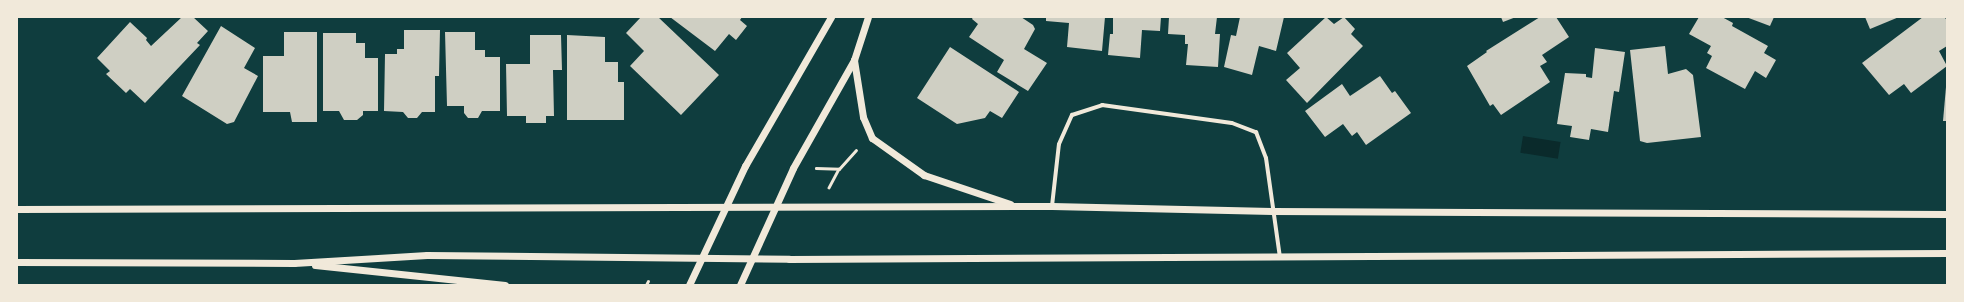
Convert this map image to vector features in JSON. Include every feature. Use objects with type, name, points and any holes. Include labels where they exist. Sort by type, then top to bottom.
[{"type":"street","points":[[689,285],[745,166],[831,17]]},
{"type":"street","points":[[740,285],[793,168],[854,60],[868,17]]},
{"type":"street","points":[[854,60],[863,117],[872,138],[924,175],[1016,206]]},
{"type":"street","points":[[1052,206],[1059,144],[1072,115],[1102,105],[1232,123],[1256,132],[1266,158],[1280,258]]},
{"type":"street","points":[[17,209],[774,209],[1052,206],[1273,211],[1947,214]]},
{"type":"street","points":[[17,262],[294,263],[427,255],[701,258],[1280,258],[1947,254]]},
{"type":"street","points":[[294,263],[505,285]]},
{"type":"path","points":[[828,188],[839,169],[856,150]]},
{"type":"path","points":[[816,168],[839,169]]},
{"type":"path","points":[[646,285],[648,281]]},
{"type":"water","points":[[1523,136],[1561,142],[1558,159],[1520,153]]},
{"type":"building","points":[[182,17],[193,17],[208,31],[197,43],[200,45],[145,103],[130,89],[126,93],[106,74],[110,71],[97,58],[130,22],[147,38],[146,40],[151,46]]},
{"type":"building","points":[[641,17],[658,17],[719,75],[681,115],[630,66],[644,51],[626,33]]},
{"type":"building","points":[[670,17],[742,17],[740,20],[747,26],[736,40],[729,34],[715,51]]},
{"type":"building","points":[[973,17],[1021,17],[1033,25],[1035,29],[1024,49],[1047,63],[1028,91],[997,72],[1004,60],[969,37],[978,24],[972,19]]},
{"type":"building","points":[[1046,17],[1105,17],[1102,51],[1067,47],[1069,23],[1046,21]]},
{"type":"building","points":[[1113,17],[1161,17],[1160,31],[1142,30],[1140,58],[1108,55],[1110,34],[1113,34]]},
{"type":"building","points":[[1169,17],[1217,17],[1215,34],[1220,34],[1218,67],[1186,65],[1188,44],[1185,44],[1185,35],[1168,34]]},
{"type":"building","points":[[1240,17],[1284,17],[1276,51],[1259,46],[1252,75],[1224,67],[1231,35],[1236,36]]},
{"type":"building","points":[[1326,17],[1334,24],[1344,17],[1355,29],[1351,34],[1363,46],[1307,103],[1286,80],[1300,68],[1287,53]]},
{"type":"building","points":[[1501,17],[1516,17],[1503,22]]},
{"type":"building","points":[[1540,17],[1556,17],[1569,37],[1542,55],[1547,62],[1540,66],[1550,82],[1501,115],[1493,104],[1490,106],[1467,66],[1487,52],[1486,51]]},
{"type":"building","points":[[1699,17],[1722,17],[1733,23],[1732,26],[1768,46],[1764,53],[1776,60],[1766,78],[1755,71],[1745,89],[1706,68],[1712,56],[1707,53],[1711,46],[1689,34]]},
{"type":"building","points":[[1746,17],[1774,17],[1770,26]]},
{"type":"building","points":[[1865,17],[1899,17],[1870,29]]},
{"type":"building","points":[[1923,17],[1944,17],[1947,20],[1947,46],[1939,51],[1947,66],[1911,93],[1904,84],[1889,95],[1862,63]]},
{"type":"building","points":[[221,26],[255,48],[244,68],[258,76],[234,122],[227,124],[182,96]]},
{"type":"building","points":[[404,30],[440,30],[439,76],[435,76],[435,112],[422,112],[417,118],[408,118],[403,112],[384,111],[385,54],[397,54],[397,49],[404,49]]},
{"type":"building","points":[[284,32],[317,32],[317,122],[292,122],[290,112],[263,112],[263,56],[284,56]]},
{"type":"building","points":[[445,32],[475,32],[475,50],[485,50],[485,57],[500,57],[500,111],[482,111],[478,118],[468,118],[464,113],[464,106],[447,106]]},
{"type":"building","points":[[323,33],[356,33],[356,43],[365,43],[365,58],[378,58],[378,111],[363,111],[363,115],[357,120],[344,120],[339,111],[323,111]]},
{"type":"building","points":[[530,35],[561,35],[562,70],[553,70],[554,116],[546,116],[546,123],[526,123],[526,116],[507,116],[506,64],[530,64]]},
{"type":"building","points":[[567,35],[605,37],[605,62],[618,62],[618,82],[624,82],[624,120],[567,120]]},
{"type":"building","points":[[1665,46],[1668,74],[1686,69],[1693,75],[1701,137],[1647,143],[1640,141],[1630,50]]},
{"type":"building","points":[[950,47],[1019,92],[1002,118],[990,111],[985,118],[957,124],[917,98]]},
{"type":"building","points":[[1595,48],[1625,52],[1619,92],[1614,91],[1608,132],[1591,129],[1589,140],[1570,137],[1572,126],[1557,124],[1565,73],[1586,74],[1586,77],[1592,78]]},
{"type":"building","points":[[1380,76],[1392,93],[1395,91],[1411,113],[1366,145],[1357,132],[1352,136],[1343,124],[1325,137],[1305,111],[1342,84],[1350,96]]},
{"type":"building","points":[[1946,87],[1947,121],[1943,121]]}]
